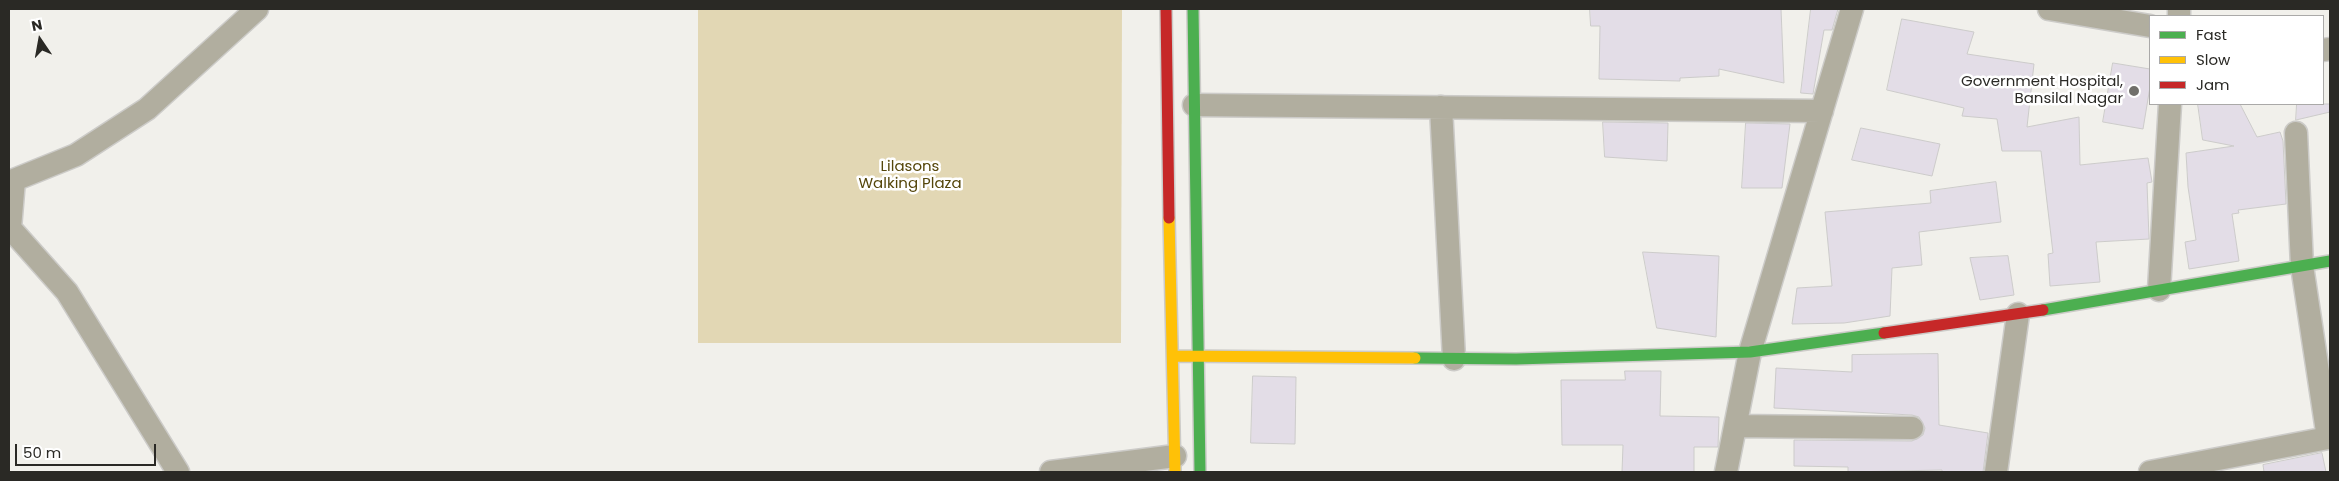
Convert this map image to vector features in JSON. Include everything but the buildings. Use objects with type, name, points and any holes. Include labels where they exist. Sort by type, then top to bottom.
[{"type":"street","points":[[178,472],[67,292],[10,228],[14,180],[76,155],[147,109],[257,9]]},
{"type":"street","points":[[1051,472],[1175,464],[1171,356],[1166,9]]},
{"type":"street","points":[[1193,9],[1200,472]]},
{"type":"street","points":[[1726,472],[1750,352],[1852,9]]},
{"type":"street","points":[[2049,9],[2082,12],[2149,26]]},
{"type":"street","points":[[1194,104],[1822,111]]},
{"type":"street","points":[[2159,290],[2170,105]]},
{"type":"street","points":[[1441,107],[1454,359]]},
{"type":"street","points":[[2296,133],[2302,266],[2330,446]]},
{"type":"street","points":[[1171,356],[1516,359],[1750,352],[2018,314],[2330,261]]},
{"type":"street","points":[[1996,472],[2018,314]]},
{"type":"street","points":[[2150,472],[2328,438],[2325,416]]},
{"type":"street","points":[[1736,426],[1912,428]]},
{"type":"green space","name":"Lilasons Walking Plaza","points":[[698,9],[1122,9],[1121,343],[698,343]]},
{"type":"traffic: fast","points":[[1193,9],[1200,472]]},
{"type":"traffic: fast","points":[[2043,310],[2330,261]]},
{"type":"traffic: fast","points":[[1415,358],[1516,359],[1750,352],[1884,333]]},
{"type":"traffic: slow","points":[[1169,218],[1175,472]]},
{"type":"traffic: slow","points":[[1175,356],[1415,358]]},
{"type":"traffic: jam","points":[[1166,9],[1169,218]]},
{"type":"traffic: jam","points":[[1884,333],[2043,310]]},
{"type":"place","name":"Government Hospital, Bansilal Nagar","points":[[2134,91]]}]
